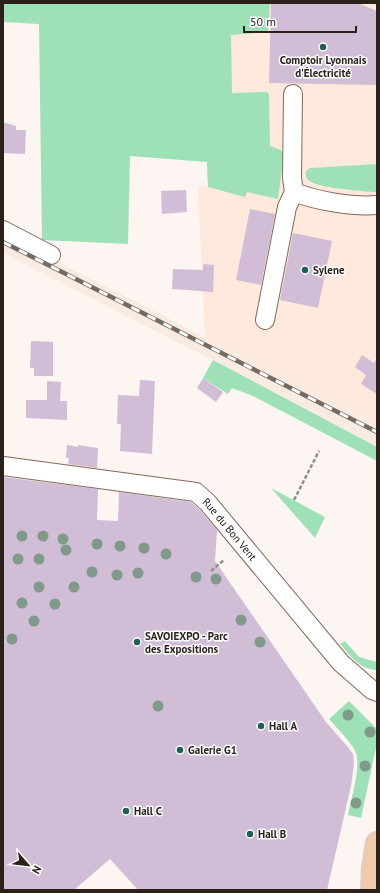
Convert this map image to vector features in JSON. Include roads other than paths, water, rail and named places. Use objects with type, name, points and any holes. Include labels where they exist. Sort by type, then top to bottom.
[{"type":"main road","points":[[372,890],[377,843]]},
{"type":"street","points":[[265,320],[287,208],[294,192],[292,178],[293,94]]},
{"type":"street","points":[[294,192],[309,198],[364,206],[377,205]]},
{"type":"street","points":[[3,230],[51,254]]},
{"type":"street","name":"Rue du Bon Vent","points":[[3,466],[196,492],[208,503],[341,663],[372,690],[377,692]]},
{"type":"railway","points":[[3,242],[377,432]]},
{"type":"place","name":"Comptoir Lyonnais d'Électricité","points":[[323,47]]},
{"type":"place","name":"Sylene","points":[[305,270]]},
{"type":"place","name":"SAVOIEXPO - Parc des Expositions","points":[[137,642]]},
{"type":"place","name":"Hall A","points":[[261,726]]},
{"type":"place","name":"Galerie G1","points":[[180,750]]},
{"type":"place","name":"Hall C","points":[[126,811]]},
{"type":"place","name":"Hall B","points":[[250,834]]}]
